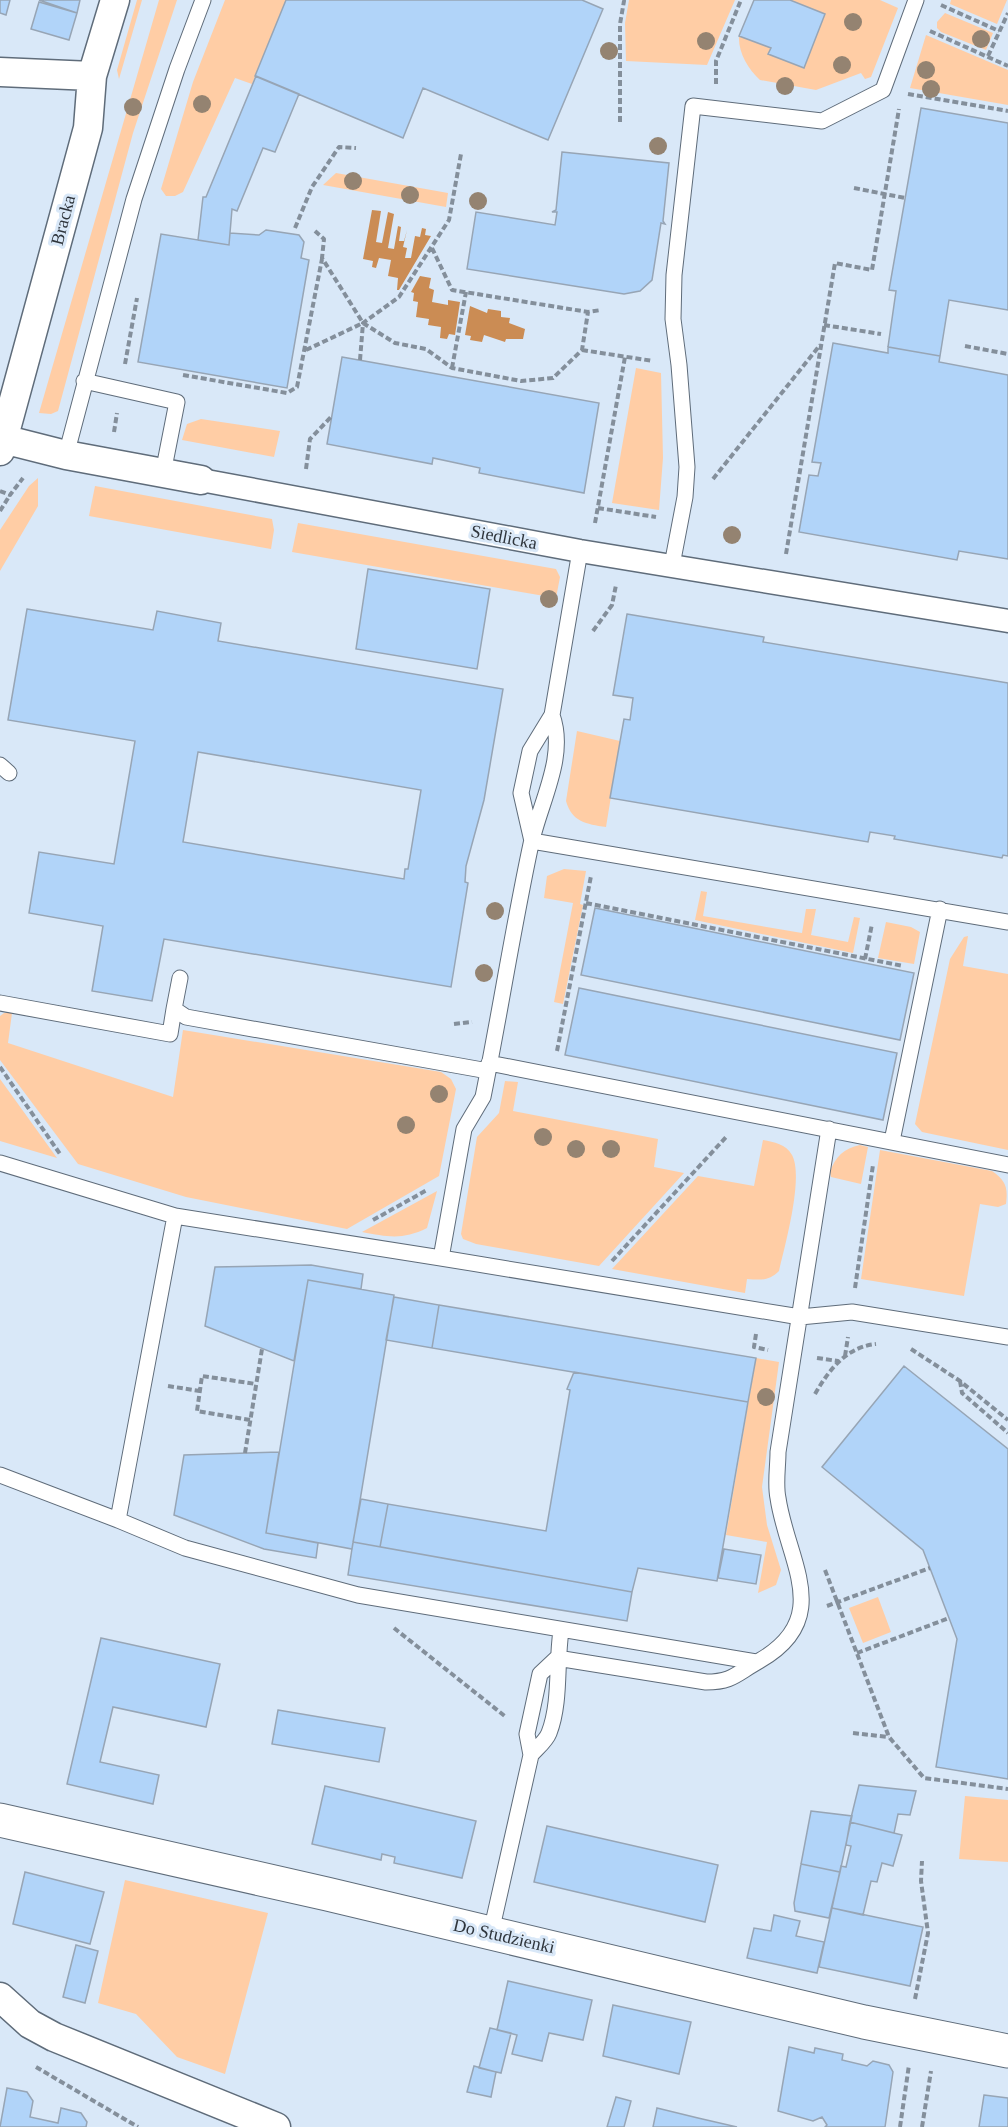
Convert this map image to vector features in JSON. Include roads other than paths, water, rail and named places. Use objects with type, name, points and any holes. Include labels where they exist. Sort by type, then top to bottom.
[{"type":"main road","name":"Do Studzienki","points":[[0,1820],[491,1932],[864,2022],[1008,2051]]},
{"type":"street","name":"Bracka","points":[[2,445],[88,128],[92,76],[115,0]]},
{"type":"street","points":[[0,72],[92,76]]},
{"type":"street","name":"Siedlicka","points":[[2,445],[302,499],[586,542],[622,557],[1008,621]]},
{"type":"street","points":[[0,1997],[7,2006],[30,2024],[54,2037],[276,2127]]},
{"type":"lane","points":[[66,455],[134,199],[177,69],[203,0]]},
{"type":"lane","points":[[672,565],[687,467],[678,352],[673,319],[674,274],[693,106],[822,121],[883,90],[914,5]]},
{"type":"lane","points":[[84,381],[177,402],[163,473]]},
{"type":"lane","points":[[532,841],[521,793],[530,751],[552,715],[586,542]]},
{"type":"lane","points":[[441,1258],[464,1129],[483,1097],[532,841],[549,789],[558,732],[552,715]]},
{"type":"lane","points":[[532,841],[1008,922]]},
{"type":"lane","points":[[884,1139],[927,971],[940,909]]},
{"type":"lane","points":[[0,1003],[170,1034],[180,978]]},
{"type":"lane","points":[[174,1009],[186,1017],[553,1076],[1008,1165]]},
{"type":"lane","points":[[557,1658],[706,1682],[732,1679],[777,1651],[796,1628],[802,1594],[778,1498],[778,1452],[829,1129]]},
{"type":"lane","points":[[0,1163],[175,1216],[800,1317],[852,1312],[1008,1336]]},
{"type":"lane","points":[[118,1520],[175,1216]]},
{"type":"lane","points":[[0,1475],[185,1548],[358,1595],[561,1631],[756,1662]]},
{"type":"lane","points":[[531,1755],[549,1735],[559,1677],[557,1658],[561,1631]]},
{"type":"lane","points":[[491,1932],[531,1755],[527,1734],[540,1674],[557,1658]]}]
